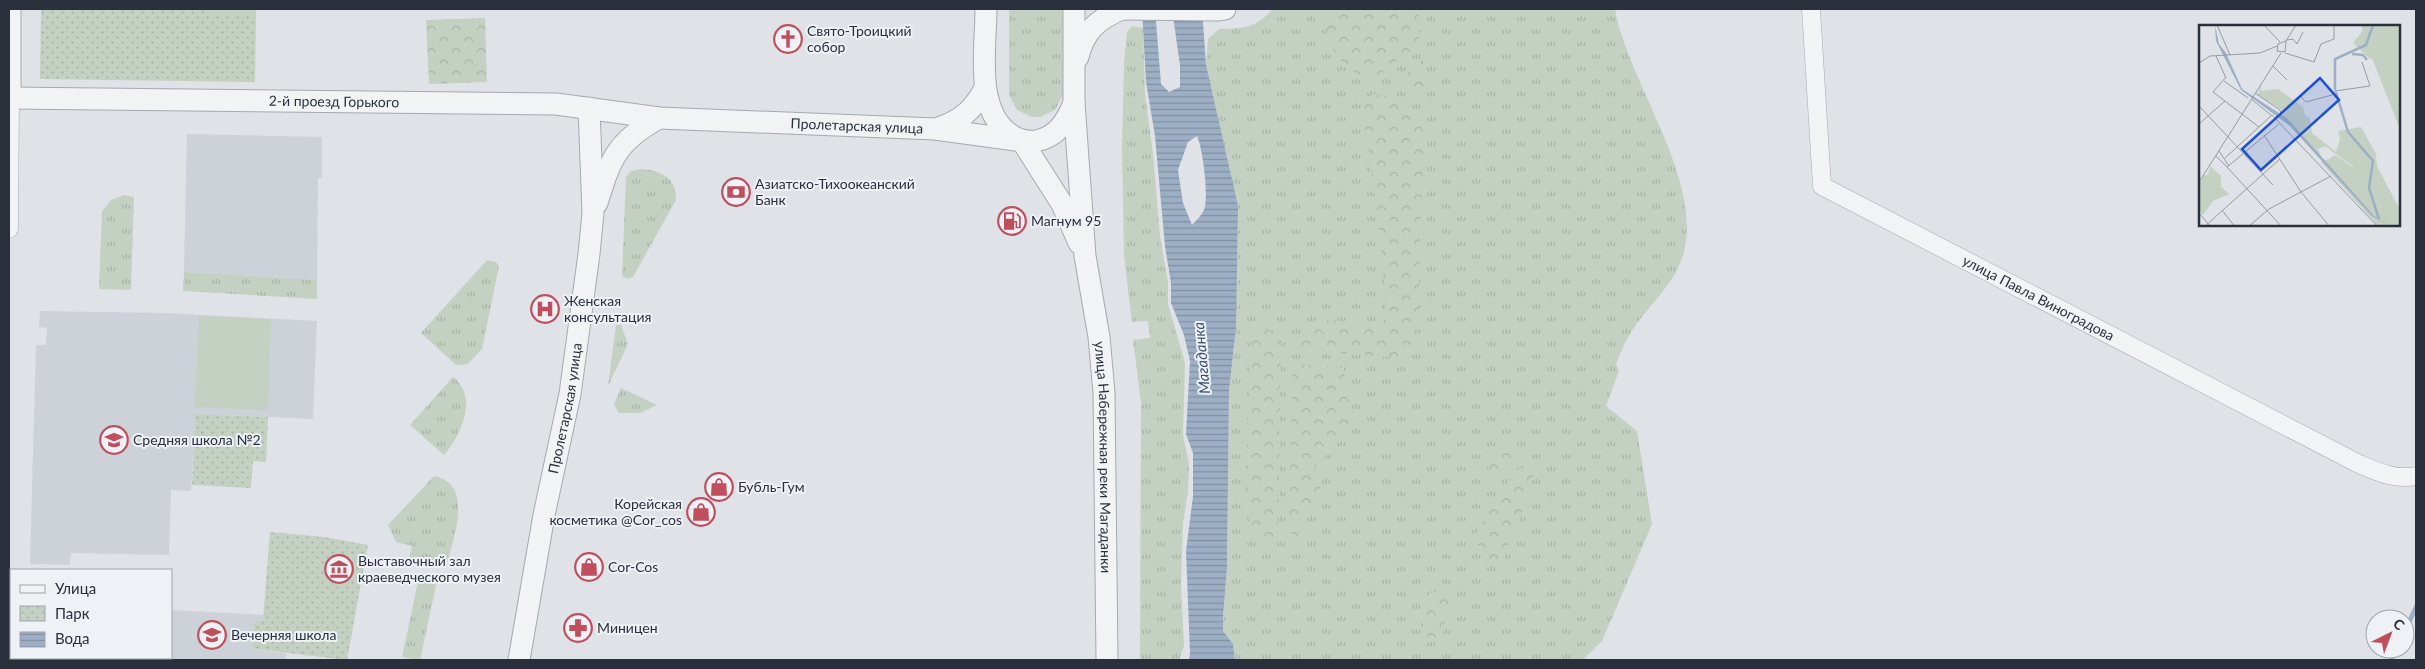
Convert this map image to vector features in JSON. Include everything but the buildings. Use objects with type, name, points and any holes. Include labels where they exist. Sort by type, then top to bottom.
[{"type":"street","points":[[9,229],[10,9]]},
{"type":"street","points":[[986,9],[985,88],[989,104],[999,124],[1011,136],[1022,140]]},
{"type":"street","name":"улица Набережная реки Магаданки","points":[[1074,9],[1074,103],[1085,256],[1099,337],[1104,394],[1106,660]]},
{"type":"street","points":[[1073,77],[1081,43],[1087,33],[1102,19],[1122,9],[1222,10]]},
{"type":"street","name":"улица Павла Виноградова","points":[[1811,9],[1822,186],[2350,460],[2383,474],[2402,478],[2416,476]]},
{"type":"street","name":"Пролетарская улица","points":[[935,129],[953,123],[965,116],[978,102],[985,88]]},
{"type":"street","name":"2-й проезд Горького","points":[[9,98],[556,104],[659,118]]},
{"type":"street","name":"Пролетарская улица","points":[[593,213],[611,160],[627,139],[659,118],[935,129],[1033,141],[1052,136],[1068,118],[1074,103]]},
{"type":"street","name":"Пролетарская улица","points":[[518,660],[544,515],[570,394],[593,213],[589,108]]},
{"type":"street","name":"улица Набережная реки Магаданки","points":[[1022,140],[1062,204],[1085,256]]},
{"type":"shaded area","points":[[187,134],[322,137],[322,178],[318,178],[317,280],[184,272]]},
{"type":"shaded area","name":"Средняя школа №2","points":[[40,311],[163,313],[317,321],[313,419],[195,414],[191,491],[171,490],[169,555],[71,553],[70,565],[30,564],[36,345],[46,345],[47,328],[39,327]]},
{"type":"shaded area","name":"Вечерняя школа","points":[[172,610],[264,615],[253,649],[287,654],[285,660],[107,660],[172,659]]},
{"type":"green space","points":[[41,9],[208,9],[209,14],[256,14],[255,82],[40,79]]},
{"type":"green space","points":[[208,9],[256,9],[256,14],[208,14]]},
{"type":"green space","points":[[1009,9],[1063,9],[1063,95],[1055,110],[1040,117],[1032,117],[1017,110],[1009,95]]},
{"type":"green space","points":[[1273,9],[1615,9],[1634,69],[1675,166],[1684,198],[1687,229],[1678,269],[1635,326],[1625,342],[1616,364],[1619,371],[1606,406],[1637,431],[1652,524],[1602,641],[1583,660],[1235,660],[1233,644],[1223,631],[1223,617],[1227,567],[1229,391],[1236,327],[1206,65],[1208,39],[1219,29],[1255,24]]},
{"type":"green space","points":[[1333,9],[1412,9],[1419,15],[1419,45],[1373,79],[1361,76],[1344,64],[1332,47],[1324,15]]},
{"type":"green space","points":[[485,18],[487,82],[429,84],[426,20]]},
{"type":"green space","points":[[1132,26],[1143,28],[1145,95],[1153,154],[1160,237],[1168,282],[1168,304],[1185,363],[1183,435],[1189,463],[1188,491],[1183,523],[1181,585],[1184,646],[1179,660],[1140,660],[1141,402],[1133,340],[1150,338],[1148,321],[1132,322],[1124,256],[1122,148],[1124,63],[1127,32]]},
{"type":"green space","points":[[1424,60],[1426,81],[1424,98],[1422,99],[1397,80]]},
{"type":"green space","points":[[1373,94],[1387,96],[1400,102],[1422,120],[1424,140],[1417,344],[1408,356],[1401,358],[1313,351],[1302,347],[1301,344],[1304,332],[1316,322],[1332,320],[1374,325],[1384,321],[1386,306],[1378,218],[1363,112],[1368,98]]},
{"type":"green space","points":[[640,169],[661,173],[671,181],[676,192],[676,200],[633,277],[628,279],[622,276],[626,177],[631,171]]},
{"type":"green space","points":[[124,195],[134,197],[131,290],[99,289],[102,211],[111,200]]},
{"type":"green space","points":[[487,260],[496,262],[499,266],[482,349],[468,364],[456,365],[421,333]]},
{"type":"green space","points":[[184,272],[317,280],[317,299],[183,291]]},
{"type":"green space","points":[[199,316],[271,319],[268,410],[195,407]]},
{"type":"green space","points":[[616,325],[621,325],[628,344],[608,386]]},
{"type":"green space","points":[[1259,327],[1271,331],[1281,330],[1278,533],[1273,541],[1259,537],[1250,528],[1245,490],[1251,343]]},
{"type":"green space","points":[[1298,364],[1344,368],[1345,393],[1353,413],[1340,440],[1317,465],[1312,474],[1320,487],[1321,502],[1303,514],[1300,522],[1300,535],[1293,540],[1289,522],[1292,371]]},
{"type":"green space","points":[[453,377],[461,385],[465,395],[465,416],[456,437],[444,455],[410,425]]},
{"type":"green space","points":[[621,388],[657,405],[640,413],[619,413],[614,404]]},
{"type":"green space","points":[[195,414],[268,417],[266,462],[253,461],[251,488],[192,485]]},
{"type":"green space","points":[[1511,449],[1514,454],[1502,470],[1490,480],[1485,477],[1497,455]]},
{"type":"green space","points":[[1527,460],[1535,471],[1522,513],[1501,564],[1485,557],[1474,538],[1498,497]]},
{"type":"green space","points":[[434,476],[447,481],[454,490],[458,502],[456,529],[446,568],[409,559],[412,546],[396,542],[388,525]]},
{"type":"green space","points":[[270,532],[324,537],[368,545],[347,660],[253,649],[254,622],[263,621]]},
{"type":"green space","points":[[419,577],[437,581],[420,660],[402,657]]},
{"type":"green space","points":[[1438,587],[1446,588],[1457,608],[1445,620],[1441,641],[1425,643],[1420,620],[1425,598]]},
{"type":"water","name":"Магаданка","points":[[1142,9],[1155,9],[1161,84],[1169,92],[1180,87],[1180,65],[1172,9],[1202,9],[1206,65],[1238,206],[1236,327],[1229,391],[1227,567],[1223,617],[1223,631],[1233,644],[1235,660],[1189,660],[1186,551],[1193,496],[1193,453],[1186,434],[1190,361],[1184,335],[1171,303],[1171,283],[1165,246],[1155,136],[1146,82]],"holes":[[[1197,136],[1205,173],[1206,195],[1204,210],[1192,225],[1183,203],[1178,170],[1188,142]]]},
{"type":"place","name":"Свято-Троицкий собор","points":[[788,39]]},
{"type":"place","name":"Азиатско-Тихоокеанский Банк","points":[[736,192]]},
{"type":"place","name":"Магнум 95","points":[[1012,221]]},
{"type":"place","name":"Женская консультация","points":[[545,309]]},
{"type":"place","name":"Средняя школа №2","points":[[114,440]]},
{"type":"place","name":"Бубль-Гум","points":[[719,487]]},
{"type":"place","name":"Корейская косметика @Cor_cos","points":[[701,512]]},
{"type":"place","name":"Cor-Cos","points":[[589,567]]},
{"type":"place","name":"Выставочный зал краеведческого музея","points":[[339,569]]},
{"type":"place","name":"Миницен","points":[[578,628]]},
{"type":"place","name":"Вечерняя школа","points":[[212,635]]}]
